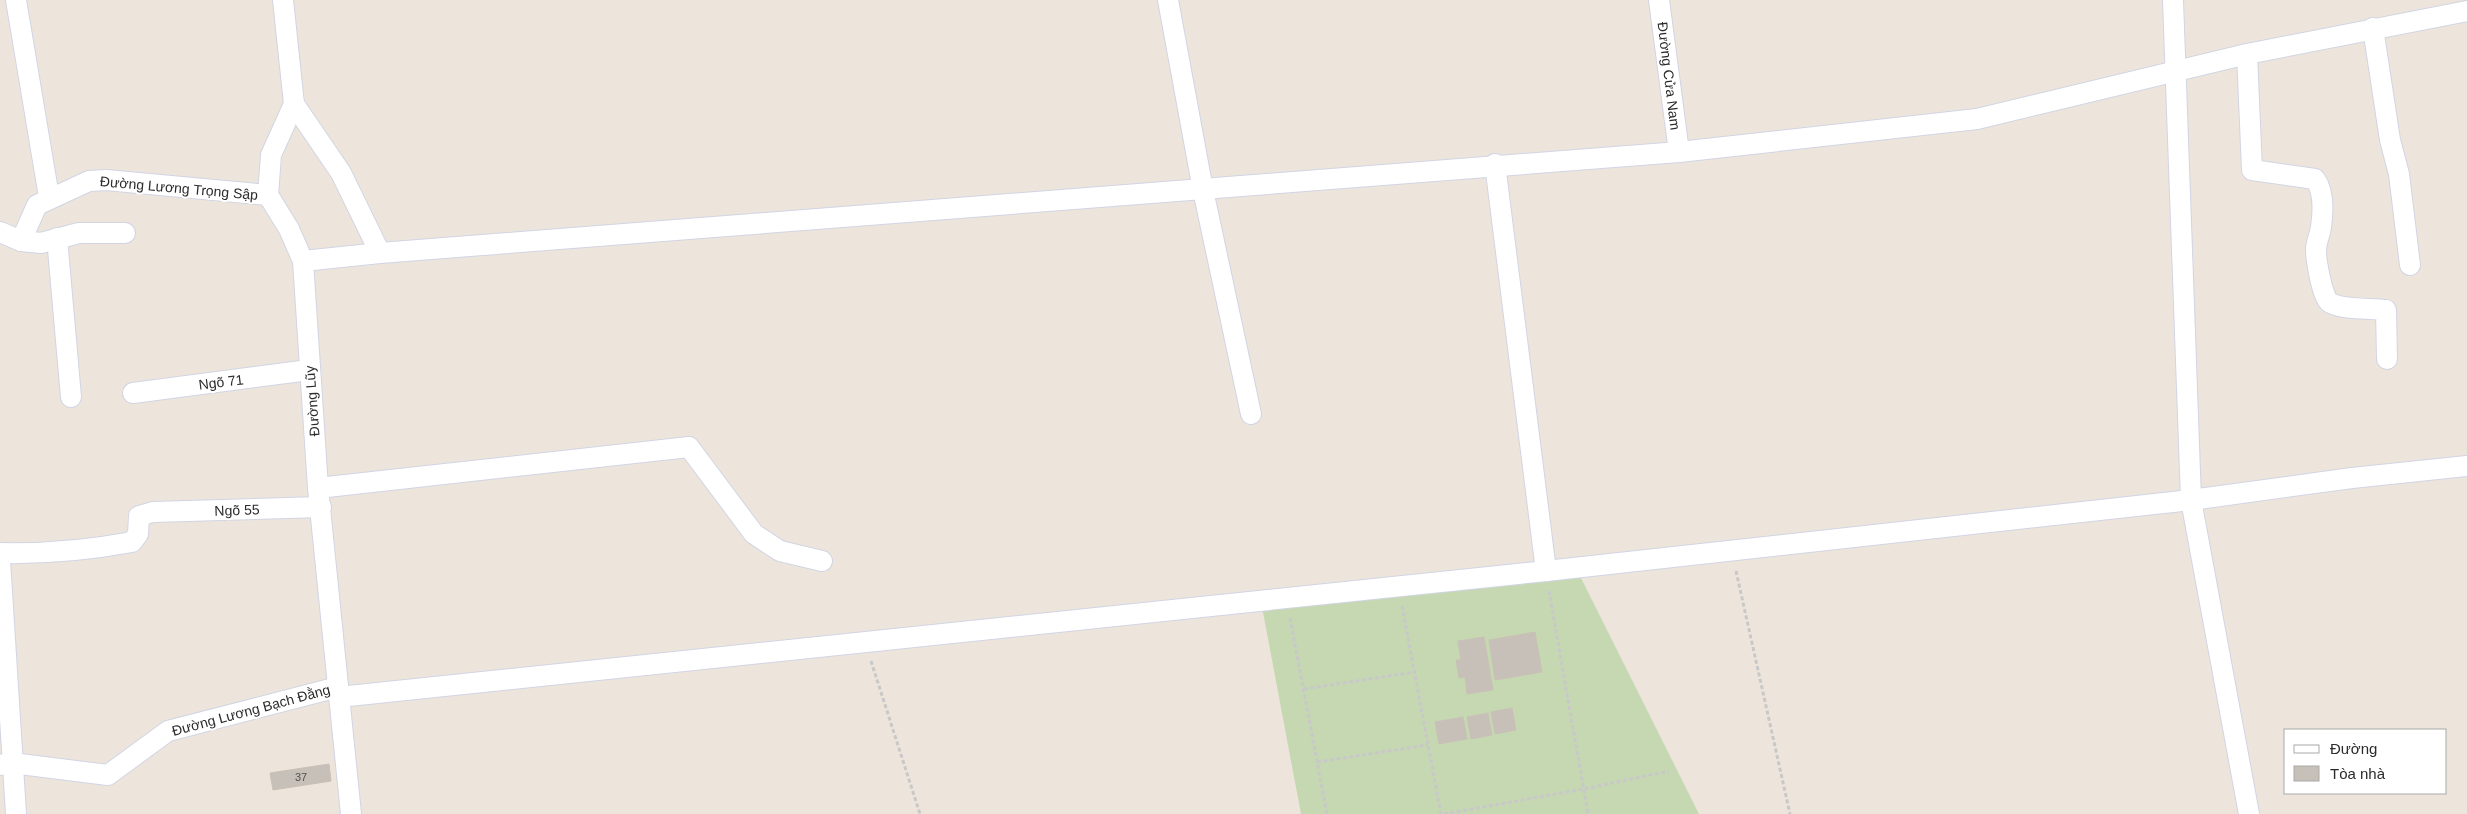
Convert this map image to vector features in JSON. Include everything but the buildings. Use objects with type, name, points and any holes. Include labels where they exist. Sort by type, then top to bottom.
[{"type":"street","points":[[16,0],[49,197]]},
{"type":"street","points":[[283,0],[294,104],[341,173],[380,253]]},
{"type":"street","points":[[1168,0],[1203,190],[1251,414]]},
{"type":"street","name":"Đường Cửa Nam","points":[[1659,0],[1678,152]]},
{"type":"street","points":[[2173,0],[2191,500],[2249,814]]},
{"type":"street","points":[[303,261],[380,253],[1203,190],[1495,164],[1678,152],[1977,119],[2175,73],[2247,54],[2467,11]]},
{"type":"street","points":[[2373,28],[2390,140],[2399,174],[2410,265]]},
{"type":"street","points":[[2247,54],[2252,170],[2315,179],[2320,186],[2321,208],[2321,228],[2316,251],[2324,294],[2328,301],[2336,305],[2386,310],[2387,359]]},
{"type":"street","points":[[268,195],[271,155],[294,104]]},
{"type":"street","points":[[1495,164],[1546,571]]},
{"type":"street","name":"Đường Lương Trọng Sập","points":[[20,240],[37,205],[49,197],[90,181],[106,180],[268,195]]},
{"type":"street","name":"Đường Lũy","points":[[268,195],[289,229],[303,261],[309,370],[320,498],[351,814]]},
{"type":"street","points":[[0,232],[20,240],[41,243],[79,234],[125,233]]},
{"type":"street","points":[[57,238],[71,397]]},
{"type":"street","name":"Ngõ 71","points":[[133,393],[309,370]]},
{"type":"street","name":"Ngõ 55","points":[[0,553],[31,554],[98,548],[132,542],[138,534],[139,516],[153,512],[320,498],[689,447],[754,534],[780,551],[822,561]]},
{"type":"street","name":"Đường Lương Bạch Đằng","points":[[6,764],[108,775],[168,731],[338,692],[865,642],[1546,571],[2191,500],[2352,478],[2467,466]]},
{"type":"street","points":[[0,560],[6,764],[16,814]]},
{"type":"path","points":[[1732,550],[1790,814]]},
{"type":"path","points":[[1546,571],[1588,814]]},
{"type":"path","points":[[1286,598],[1327,814]]},
{"type":"path","points":[[1402,605],[1442,814],[1584,789],[1669,771]]},
{"type":"path","points":[[865,642],[920,814]]},
{"type":"path","points":[[1304,689],[1414,672]]},
{"type":"path","points":[[1317,762],[1428,745]]},
{"type":"green space","points":[[1578,572],[1699,814],[1301,814],[1262,607]]}]
